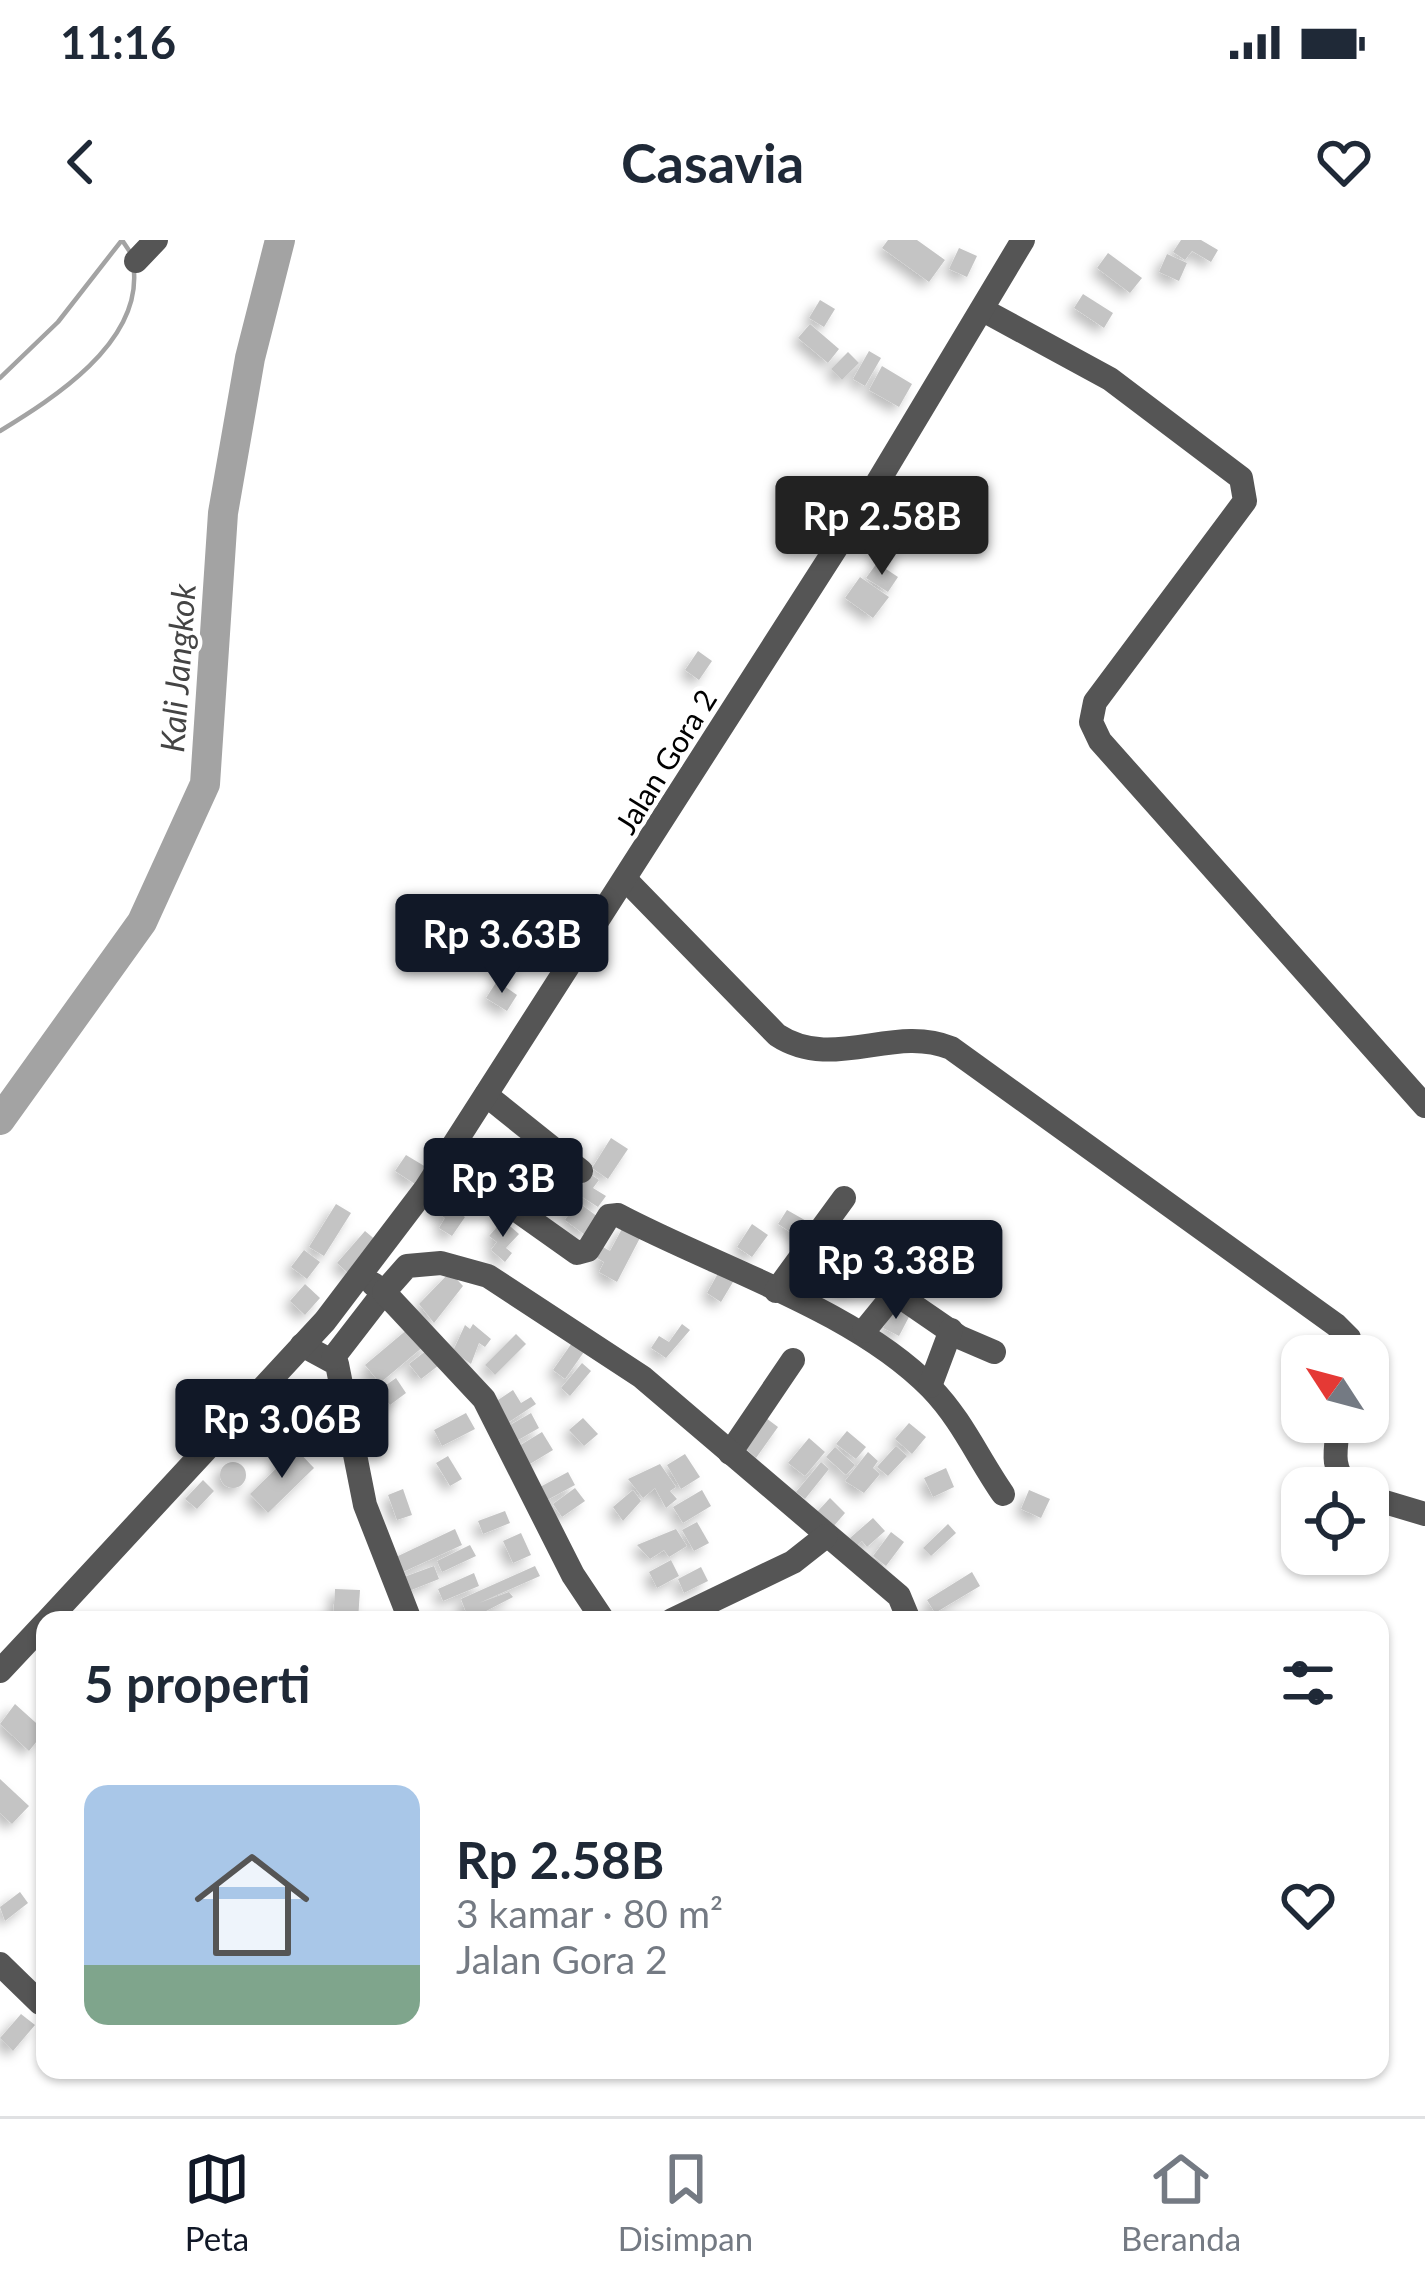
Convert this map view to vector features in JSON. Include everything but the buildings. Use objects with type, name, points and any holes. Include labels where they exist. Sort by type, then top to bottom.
[{"type":"street","points":[[136,261],[156,240]]},
{"type":"street","name":"Jalan Gora 2","points":[[56,1611],[302,1345],[361,1276],[448,1155],[626,880],[1023,240]]},
{"type":"street","points":[[983,310],[1109,379],[1241,478],[1245,501],[1095,702],[1090,722],[1100,741],[1425,1106]]},
{"type":"street","points":[[626,880],[791,1044],[831,1051],[911,1038],[951,1048],[1345,1335]]},
{"type":"street","points":[[487,1096],[581,1171]]},
{"type":"street","points":[[448,1155],[470,1178],[578,1253],[588,1250],[615,1214],[864,1331],[929,1386],[974,1444],[1003,1494]]},
{"type":"street","points":[[776,1292],[844,1198]]},
{"type":"street","points":[[406,1611],[365,1505],[333,1358],[407,1266],[419,1262],[488,1276],[670,1396],[904,1601],[907,1611]]},
{"type":"street","points":[[361,1276],[384,1292],[484,1399],[573,1575],[597,1611]]},
{"type":"street","points":[[864,1331],[894,1293],[994,1352]]},
{"type":"street","points":[[929,1386],[951,1330]]},
{"type":"street","points":[[302,1345],[333,1358]]},
{"type":"street","points":[[730,1453],[793,1360]]},
{"type":"street","points":[[1389,1503],[1425,1514]]},
{"type":"street","points":[[691,1611],[793,1562],[826,1536]]},
{"type":"street","name":"Jalan Gora 2","points":[[0,1671],[36,1633]]},
{"type":"street","points":[[0,1964],[36,1999]]},
{"type":"waterway","points":[[122,240],[132,255]]},
{"type":"waterway","points":[[0,378],[58,322],[122,240]]},
{"type":"waterway","name":"Kali Jangkok","points":[[0,1120],[142,922],[205,784],[223,513],[250,358],[280,240]]},
{"type":"waterway","points":[[0,431],[67,385],[108,345],[132,298],[134,272]]}]
